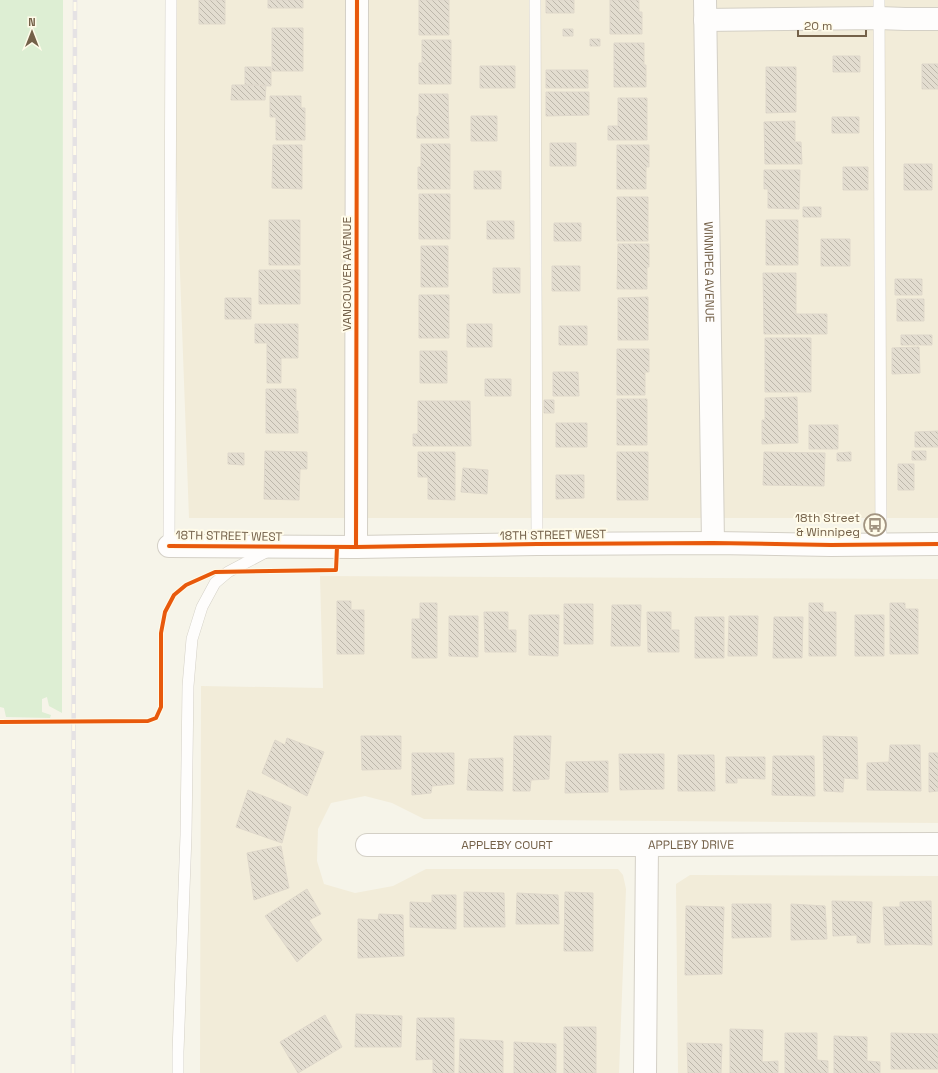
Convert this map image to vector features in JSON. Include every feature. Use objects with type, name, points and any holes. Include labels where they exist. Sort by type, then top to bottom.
[{"type":"street","name":"VANCOUVER AVENUE","points":[[356,547],[357,0]]},
{"type":"street","points":[[705,10],[879,9],[905,19],[938,19]]},
{"type":"street","name":"WINNIPEG AVENUE","points":[[705,10],[713,543]]},
{"type":"street","name":"18TH STREET WEST","points":[[169,546],[356,547],[713,543],[831,545],[938,544]]},
{"type":"street","name":"APPLEBY DRIVE","points":[[645,1073],[647,845],[938,844]]},
{"type":"street","name":"APPLEBY COURT","points":[[367,845],[647,845]]},
{"type":"lane","points":[[169,546],[171,0]]},
{"type":"lane","points":[[535,0],[537,544]]},
{"type":"lane","points":[[879,9],[881,544]]},
{"type":"lane","points":[[178,1073],[186,835],[188,686],[192,639],[202,607],[215,583],[228,572],[276,547]]},
{"type":"shaded area","points":[[170,0],[938,0],[938,518],[189,518]]},
{"type":"shaded area","points":[[320,576],[938,579],[938,823],[424,819],[392,803],[365,796],[331,803],[318,829],[317,861],[324,884],[355,893],[393,886],[426,869],[618,869],[623,875],[626,889],[619,1073],[200,1073],[201,686],[323,688]]},
{"type":"shaded area","points":[[690,875],[938,876],[938,1073],[678,1073],[676,884]]},
{"type":"green space","points":[[0,0],[63,0],[62,713],[49,706],[47,697],[42,699],[42,712],[51,715],[50,718],[6,717],[4,708],[0,707]]},
{"type":"building","points":[[199,0],[225,0],[225,24],[199,24]]},
{"type":"building","points":[[268,0],[303,0],[303,8],[268,8]]},
{"type":"building","points":[[419,0],[449,0],[449,35],[419,35]]},
{"type":"building","points":[[546,0],[574,0],[574,13],[546,13]]},
{"type":"building","points":[[610,0],[639,0],[639,12],[642,12],[642,34],[610,34]]},
{"type":"building","points":[[272,28],[303,28],[303,71],[272,71]]},
{"type":"building","points":[[563,29],[573,29],[573,36],[563,36]]},
{"type":"building","points":[[590,39],[600,39],[600,46],[590,46]]},
{"type":"building","points":[[422,40],[451,40],[451,84],[419,84],[419,63],[422,63]]},
{"type":"building","points":[[614,43],[644,43],[646,87],[614,87]]},
{"type":"building","points":[[833,56],[860,56],[860,72],[833,72]]},
{"type":"building","points":[[922,64],[938,64],[938,89],[922,89]]},
{"type":"building","points":[[480,66],[515,66],[515,88],[480,88]]},
{"type":"building","points":[[245,67],[271,67],[271,86],[245,85]]},
{"type":"building","points":[[766,67],[796,67],[796,112],[766,113]]},
{"type":"building","points":[[546,70],[588,70],[588,88],[546,88]]},
{"type":"building","points":[[232,85],[266,85],[265,100],[231,100]]},
{"type":"building","points":[[546,92],[589,92],[589,115],[546,116]]},
{"type":"building","points":[[419,94],[448,94],[449,138],[417,138]]},
{"type":"building","points":[[270,96],[301,96],[301,108],[305,108],[305,140],[276,140],[276,117],[270,117]]},
{"type":"building","points":[[618,98],[647,98],[647,140],[608,140],[608,126],[618,126]]},
{"type":"building","points":[[471,116],[497,116],[497,141],[471,141]]},
{"type":"building","points":[[832,117],[859,117],[859,133],[832,133]]},
{"type":"building","points":[[795,121],[795,142],[801,142],[802,164],[765,164],[764,122]]},
{"type":"building","points":[[550,143],[576,143],[576,166],[550,166]]},
{"type":"building","points":[[421,144],[450,144],[450,189],[418,189],[418,167],[421,167]]},
{"type":"building","points":[[273,145],[302,145],[302,189],[272,188]]},
{"type":"building","points":[[617,145],[649,145],[649,167],[646,167],[646,189],[617,189]]},
{"type":"building","points":[[904,164],[932,164],[932,190],[904,190]]},
{"type":"building","points":[[843,167],[868,167],[868,190],[843,190]]},
{"type":"building","points":[[764,170],[800,170],[799,209],[768,208],[768,189],[764,189]]},
{"type":"building","points":[[474,171],[501,171],[501,189],[474,189]]},
{"type":"building","points":[[419,194],[450,194],[450,239],[419,239]]},
{"type":"building","points":[[617,197],[648,197],[648,241],[617,241]]},
{"type":"building","points":[[803,207],[821,207],[821,217],[803,217]]},
{"type":"building","points":[[269,220],[300,220],[300,265],[269,265]]},
{"type":"building","points":[[766,220],[798,220],[798,265],[766,265]]},
{"type":"building","points":[[487,221],[514,221],[514,239],[487,239]]},
{"type":"building","points":[[554,223],[581,223],[581,241],[554,241]]},
{"type":"building","points":[[821,239],[850,239],[850,266],[821,266]]},
{"type":"building","points":[[618,244],[649,244],[647,289],[617,289]]},
{"type":"building","points":[[421,246],[448,246],[448,287],[421,287]]},
{"type":"building","points":[[552,266],[580,266],[580,291],[552,291]]},
{"type":"building","points":[[493,268],[520,268],[520,293],[493,293]]},
{"type":"building","points":[[259,270],[300,270],[300,304],[259,304]]},
{"type":"building","points":[[763,273],[796,273],[796,314],[827,314],[827,334],[764,334]]},
{"type":"building","points":[[895,279],[922,279],[922,295],[895,295]]},
{"type":"building","points":[[419,295],[449,295],[449,338],[419,338]]},
{"type":"building","points":[[648,297],[648,340],[618,340],[618,298]]},
{"type":"building","points":[[225,298],[251,298],[251,319],[225,319]]},
{"type":"building","points":[[897,299],[924,299],[924,321],[897,321]]},
{"type":"building","points":[[255,324],[298,324],[298,358],[281,358],[281,383],[267,383],[267,343],[255,343]]},
{"type":"building","points":[[467,324],[492,324],[492,347],[467,347]]},
{"type":"building","points":[[559,326],[587,326],[587,345],[559,345]]},
{"type":"building","points":[[901,335],[932,335],[932,345],[901,345]]},
{"type":"building","points":[[765,338],[811,338],[811,392],[765,392]]},
{"type":"building","points":[[919,347],[920,373],[892,374],[892,348]]},
{"type":"building","points":[[617,349],[649,349],[649,372],[645,372],[645,395],[617,395]]},
{"type":"building","points":[[420,351],[447,351],[447,383],[420,383]]},
{"type":"building","points":[[553,372],[578,372],[579,396],[553,396]]},
{"type":"building","points":[[485,379],[511,379],[511,396],[485,396]]},
{"type":"building","points":[[266,389],[296,389],[298,433],[266,433]]},
{"type":"building","points":[[797,397],[798,443],[762,444],[762,420],[765,420],[765,398]]},
{"type":"building","points":[[617,399],[647,399],[647,445],[617,445]]},
{"type":"building","points":[[544,400],[554,400],[554,413],[544,413]]},
{"type":"building","points":[[418,401],[470,401],[471,446],[413,446],[413,434],[418,434]]},
{"type":"building","points":[[556,423],[587,423],[587,447],[556,447]]},
{"type":"building","points":[[809,425],[838,425],[838,449],[809,449]]},
{"type":"building","points":[[938,431],[938,447],[915,447],[915,432]]},
{"type":"building","points":[[265,451],[307,452],[307,469],[300,469],[299,500],[264,499]]},
{"type":"building","points":[[912,451],[926,451],[926,460],[912,460]]},
{"type":"building","points":[[418,452],[455,452],[455,500],[428,499],[428,477],[418,477]]},
{"type":"building","points":[[617,452],[648,452],[648,500],[617,500]]},
{"type":"building","points":[[764,452],[825,453],[824,486],[763,485]]},
{"type":"building","points":[[851,452],[851,461],[837,461],[837,453]]},
{"type":"building","points":[[228,453],[244,453],[244,465],[228,464]]},
{"type":"building","points":[[898,464],[914,464],[914,490],[898,490]]},
{"type":"building","points":[[463,468],[488,470],[487,494],[461,492]]},
{"type":"building","points":[[556,475],[584,475],[584,498],[556,499]]},
{"type":"building","points":[[337,601],[351,601],[351,610],[364,610],[364,654],[337,654]]},
{"type":"building","points":[[420,603],[437,603],[437,658],[412,658],[412,619],[420,619]]},
{"type":"building","points":[[809,603],[823,603],[823,612],[836,612],[836,656],[809,656]]},
{"type":"building","points":[[890,603],[905,603],[905,609],[918,609],[918,654],[890,654]]},
{"type":"building","points":[[564,604],[593,604],[593,644],[564,644]]},
{"type":"building","points":[[612,605],[641,605],[640,646],[611,646]]},
{"type":"building","points":[[484,612],[508,612],[508,630],[516,630],[516,652],[485,652]]},
{"type":"building","points":[[647,612],[671,612],[671,630],[679,630],[679,652],[648,652]]},
{"type":"building","points":[[529,615],[559,615],[558,656],[529,655]]},
{"type":"building","points":[[855,615],[884,615],[884,656],[855,656]]},
{"type":"building","points":[[449,616],[478,616],[478,657],[449,656]]},
{"type":"building","points":[[729,616],[758,616],[757,656],[728,656]]},
{"type":"building","points":[[695,617],[724,617],[724,658],[695,658]]},
{"type":"building","points":[[774,617],[803,617],[802,658],[773,658]]},
{"type":"building","points":[[361,736],[401,736],[401,769],[362,770]]},
{"type":"building","points":[[514,736],[551,736],[549,779],[531,780],[530,791],[513,791]]},
{"type":"building","points":[[823,736],[857,737],[858,779],[844,778],[843,792],[824,791]]},
{"type":"building","points":[[287,738],[324,752],[307,796],[262,773],[275,740],[285,745]]},
{"type":"building","points":[[890,745],[920,745],[921,791],[867,790],[867,763],[889,762]]},
{"type":"building","points":[[412,753],[454,753],[454,784],[432,786],[431,793],[412,795]]},
{"type":"building","points":[[929,753],[938,753],[938,791],[929,792]]},
{"type":"building","points":[[619,754],[664,754],[664,789],[620,790]]},
{"type":"building","points":[[678,755],[714,755],[715,791],[678,791]]},
{"type":"building","points":[[773,756],[814,756],[815,796],[772,795]]},
{"type":"building","points":[[726,757],[765,757],[765,779],[737,778],[737,783],[726,783]]},
{"type":"building","points":[[503,758],[503,791],[467,790],[469,759]]},
{"type":"building","points":[[608,761],[608,792],[565,793],[566,762]]},
{"type":"building","points":[[248,790],[291,807],[282,843],[236,827]]},
{"type":"building","points":[[281,846],[289,888],[254,900],[247,853]]},
{"type":"building","points":[[307,889],[321,914],[309,920],[322,940],[297,962],[265,916]]},
{"type":"building","points":[[464,892],[504,893],[505,927],[464,927]]},
{"type":"building","points":[[565,892],[593,893],[593,951],[564,951]]},
{"type":"building","points":[[517,893],[558,895],[559,924],[516,924]]},
{"type":"building","points":[[432,895],[456,895],[456,929],[410,927],[410,902],[432,903]]},
{"type":"building","points":[[832,901],[872,902],[870,943],[857,943],[857,935],[833,936]]},
{"type":"building","points":[[931,901],[932,945],[885,945],[883,907],[900,907],[900,902]]},
{"type":"building","points":[[732,904],[771,904],[771,937],[732,938]]},
{"type":"building","points":[[791,904],[825,906],[827,939],[791,940]]},
{"type":"building","points":[[686,906],[724,907],[722,974],[685,975]]},
{"type":"building","points":[[379,914],[403,915],[404,956],[358,958],[358,919],[378,920]]},
{"type":"building","points":[[356,1014],[402,1016],[401,1047],[355,1047]]},
{"type":"building","points":[[325,1015],[342,1047],[298,1073],[280,1042]]},
{"type":"building","points":[[417,1018],[454,1018],[454,1073],[433,1073],[433,1059],[416,1060]]},
{"type":"building","points":[[564,1027],[596,1027],[596,1073],[564,1073]]},
{"type":"building","points":[[730,1029],[763,1030],[762,1062],[778,1061],[778,1073],[730,1073]]},
{"type":"building","points":[[785,1033],[817,1033],[817,1060],[828,1061],[828,1073],[785,1073]]},
{"type":"building","points":[[891,1033],[938,1034],[938,1069],[891,1069]]},
{"type":"building","points":[[834,1036],[867,1037],[867,1061],[880,1062],[880,1073],[834,1073]]},
{"type":"building","points":[[460,1039],[503,1041],[503,1073],[459,1073]]},
{"type":"building","points":[[514,1042],[556,1044],[556,1073],[514,1073]]},
{"type":"building","points":[[687,1043],[722,1044],[721,1073],[688,1073]]},
{"type":"railway","points":[[73,1073],[75,0]]},
{"type":"cycle path","points":[[356,547],[357,0]]},
{"type":"cycle path","points":[[169,546],[356,547],[713,543],[831,545],[938,544]]},
{"type":"cycle path","points":[[0,722],[148,721],[156,718],[161,707],[161,633],[165,612],[174,595],[186,585],[215,572],[336,570],[337,547]]},
{"type":"place","name":"18th Street & Winnipeg","points":[[875,525]]}]
